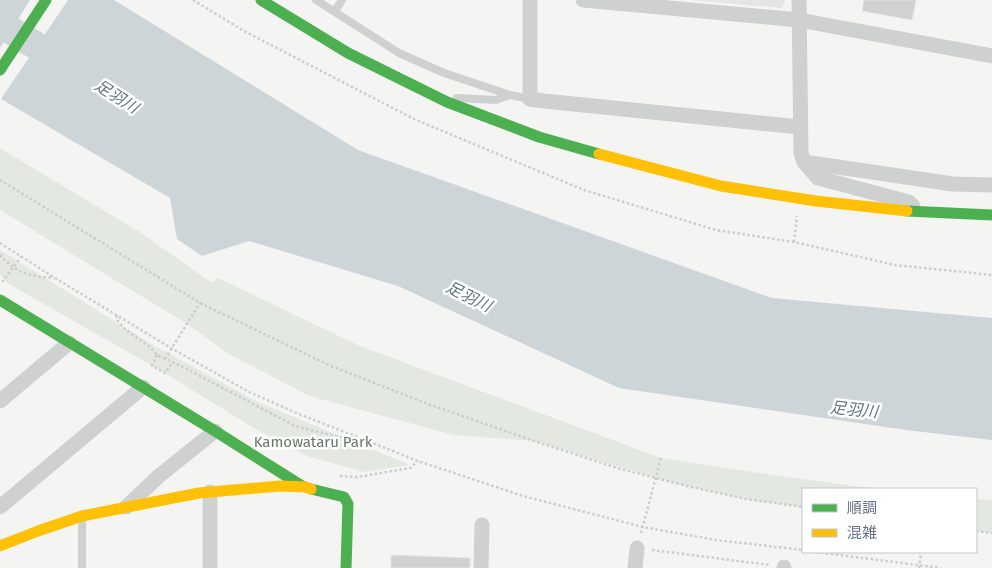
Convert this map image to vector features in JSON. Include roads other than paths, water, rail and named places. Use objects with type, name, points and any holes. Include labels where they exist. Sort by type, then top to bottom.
[{"type":"street","points":[[0,70],[46,0]]},
{"type":"street","points":[[262,0],[348,53],[447,102],[539,137],[721,186],[816,201],[921,212],[992,215]]},
{"type":"street","points":[[530,0],[530,99],[800,127]]},
{"type":"street","points":[[584,0],[799,20],[992,56]]},
{"type":"street","points":[[799,0],[800,153],[804,162],[818,178],[909,202],[921,212]]},
{"type":"street","points":[[804,162],[953,184],[992,185]]},
{"type":"street","points":[[0,300],[215,430],[305,488]]},
{"type":"street","points":[[0,401],[69,343]]},
{"type":"street","points":[[0,507],[143,387]]},
{"type":"street","points":[[125,508],[159,476],[215,430]]},
{"type":"street","points":[[2,542],[82,516],[210,492],[280,486],[305,488],[344,496],[348,504],[346,568]]},
{"type":"street","points":[[210,492],[210,568]]},
{"type":"street","points":[[481,568],[482,524]]},
{"type":"street","points":[[634,568],[637,548]]},
{"type":"lane","points":[[316,0],[399,53],[444,73],[510,95],[530,99]]},
{"type":"lane","points":[[335,11],[342,0]]},
{"type":"lane","points":[[435,96],[496,100],[510,95]]},
{"type":"lane","points":[[82,516],[82,568]]},
{"type":"water","points":[[0,0],[30,0],[0,48]]},
{"type":"water","points":[[68,0],[114,0],[358,150],[772,298],[992,318],[992,440],[906,430],[619,388],[398,286],[249,241],[202,256],[177,239],[170,198],[1,99]]},
{"type":"waterway","name":"足羽川","points":[[0,24],[68,65]]},
{"type":"park label","name":"Kamowataru Park","points":[[313,442]]}]
